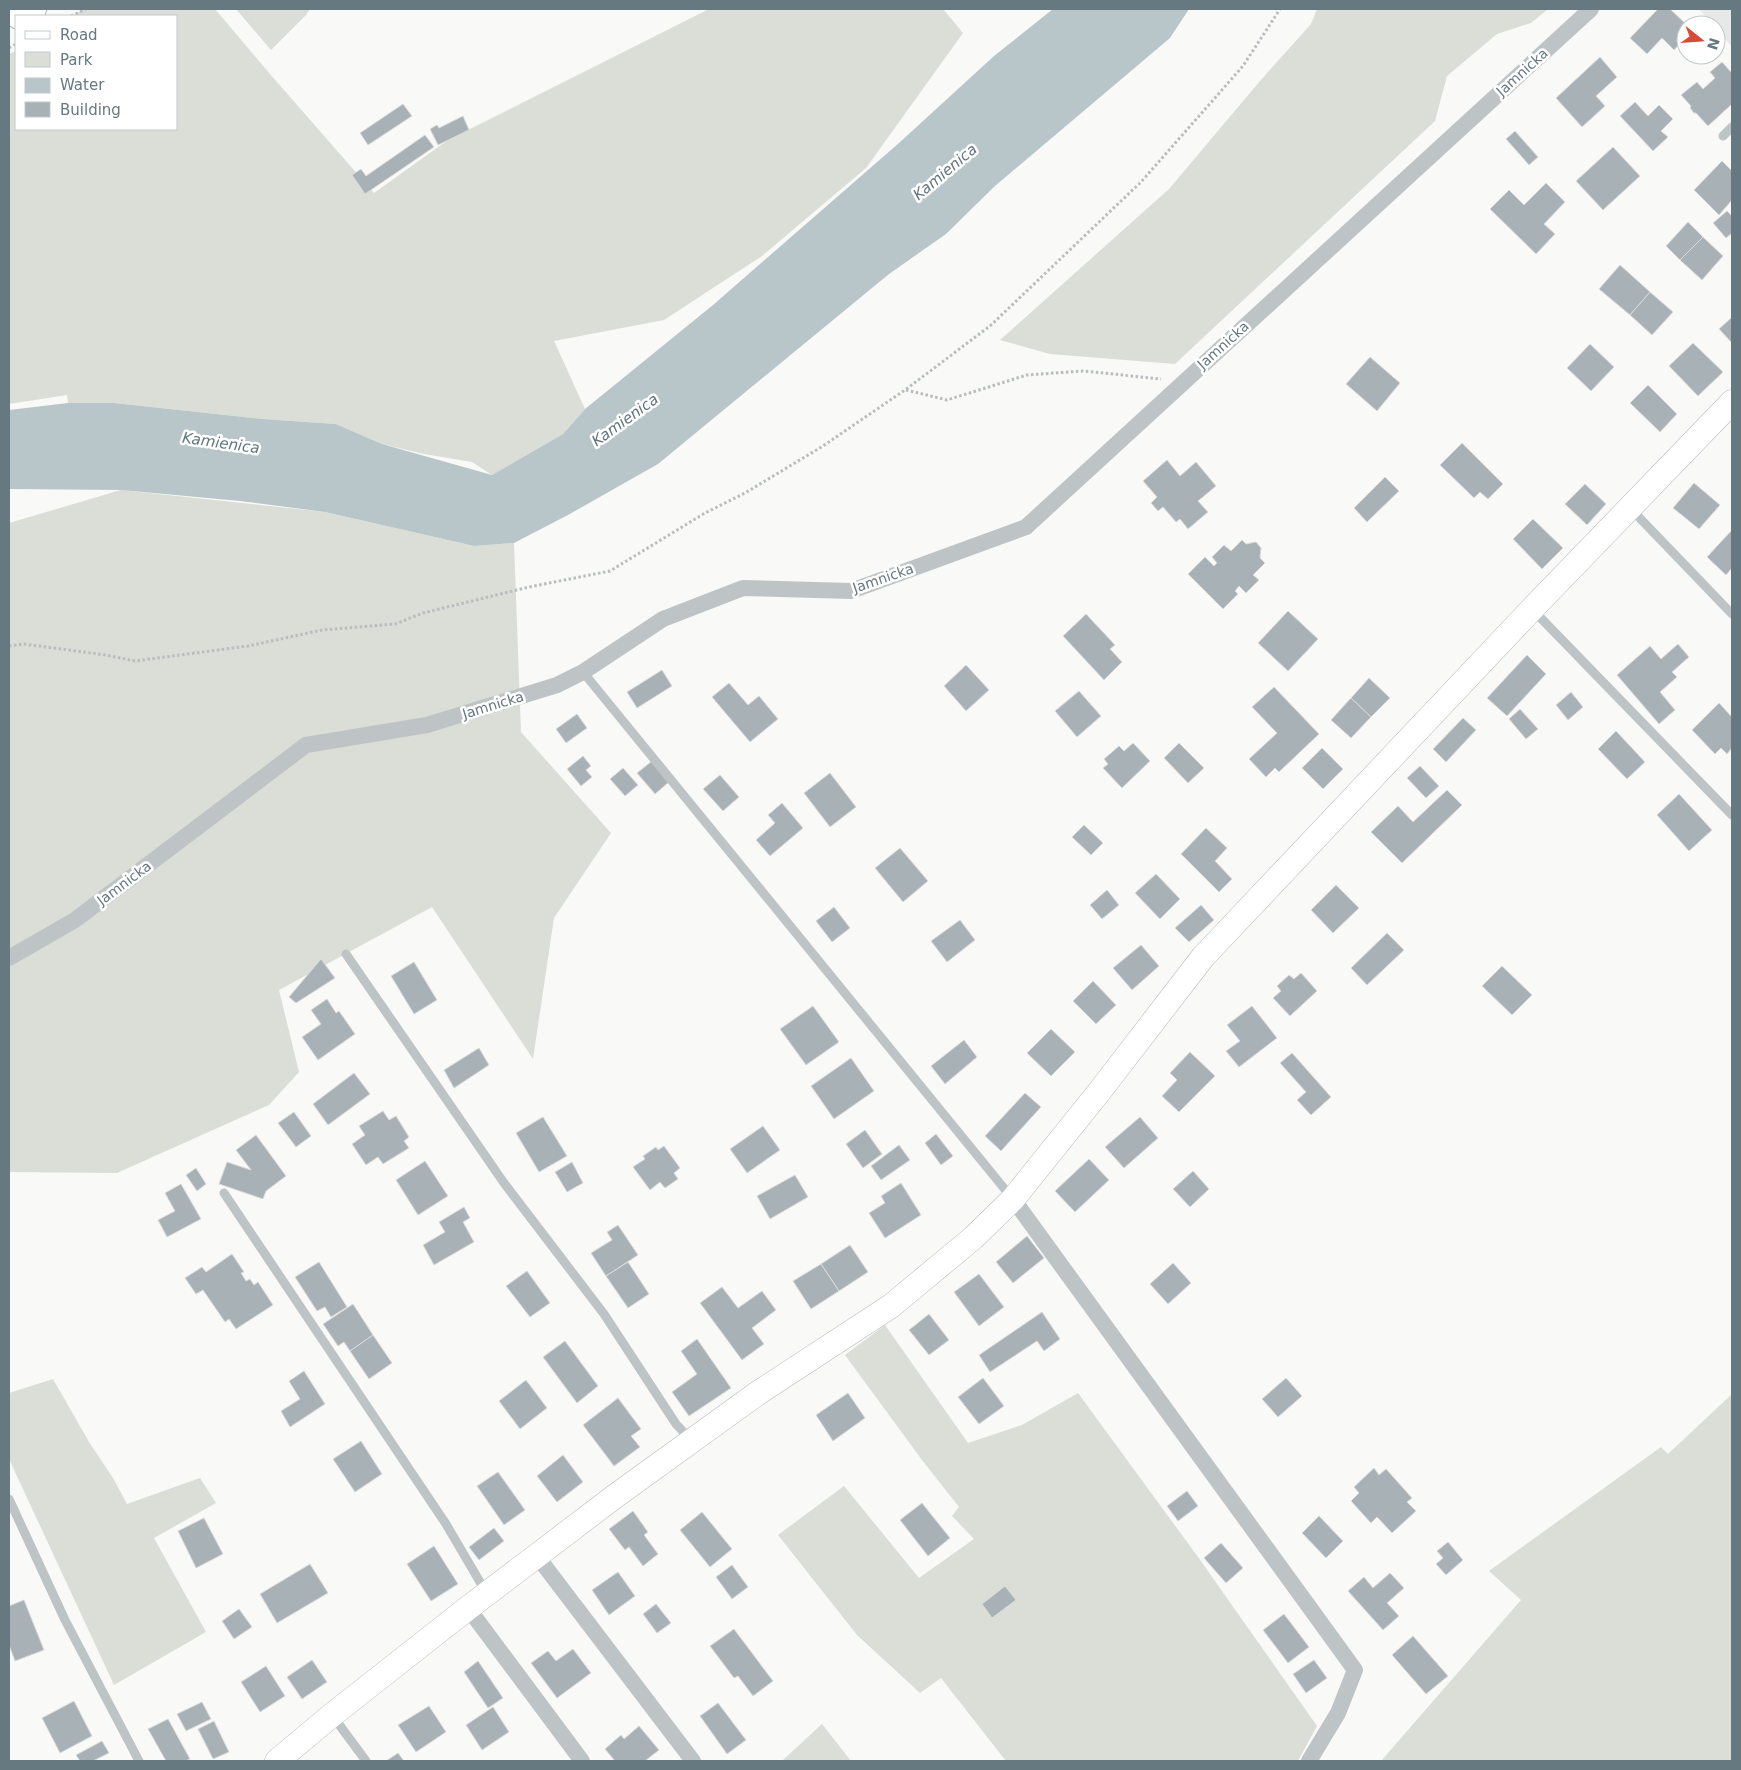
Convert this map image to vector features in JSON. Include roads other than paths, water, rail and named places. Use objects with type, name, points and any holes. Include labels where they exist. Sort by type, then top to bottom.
[{"type":"main road","points":[[21,15],[33,9]]},
{"type":"street","name":"Jamnicka","points":[[9,958],[75,920],[306,745],[427,725],[557,685],[583,672],[663,619],[743,588],[852,591],[1026,527],[1591,9]]},
{"type":"street","points":[[278,1761],[332,1715],[468,1608],[691,1440],[758,1393],[891,1306],[973,1238],[1012,1199],[1099,1092],[1203,957],[1532,609],[1732,402]]},
{"type":"street","points":[[1012,1199],[1355,1670],[1338,1713],[1309,1761]]},
{"type":"street","points":[[537,1556],[693,1761]]},
{"type":"street","points":[[468,1608],[582,1761]]},
{"type":"lane","points":[[1723,136],[1732,128]]},
{"type":"lane","points":[[1630,508],[1732,614]]},
{"type":"lane","points":[[1532,609],[1732,815]]},
{"type":"lane","points":[[583,672],[1012,1199]]},
{"type":"lane","points":[[346,954],[504,1183],[604,1314],[676,1424],[691,1440]]},
{"type":"lane","points":[[224,1193],[446,1524],[487,1594]]},
{"type":"lane","points":[[9,1499],[65,1620],[139,1761]]},
{"type":"lane","points":[[332,1715],[366,1761]]},
{"type":"water","name":"Kamienica","points":[[1053,9],[1189,9],[1170,38],[995,186],[946,234],[889,274],[658,464],[514,543],[474,546],[325,512],[240,501],[121,490],[9,489],[9,410],[68,403],[114,403],[263,419],[336,424],[382,444],[492,475],[563,434],[585,409],[713,305],[899,143],[994,56]]}]
